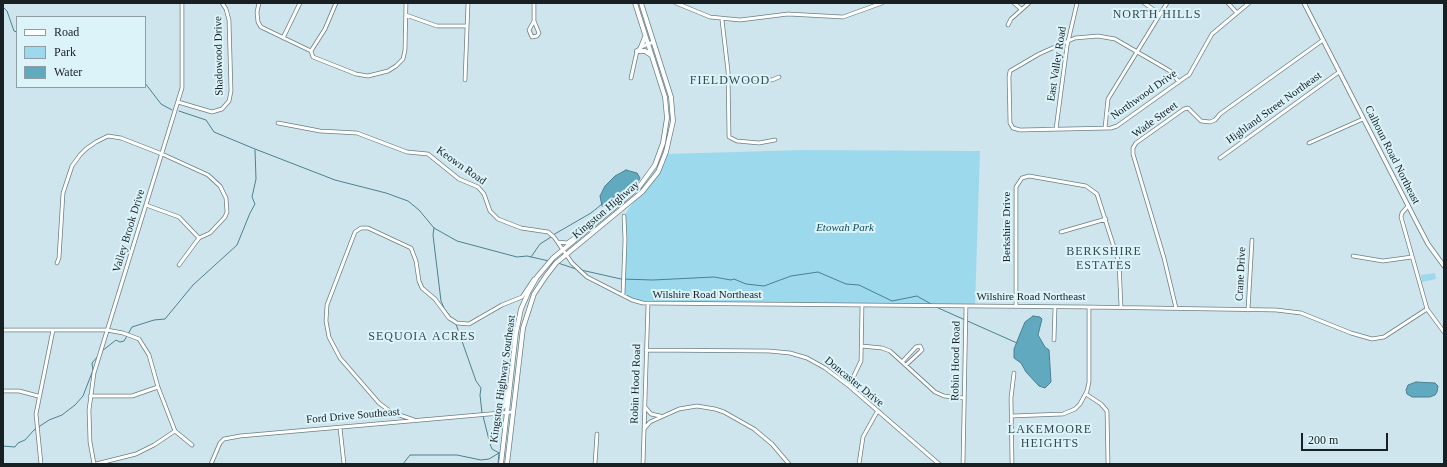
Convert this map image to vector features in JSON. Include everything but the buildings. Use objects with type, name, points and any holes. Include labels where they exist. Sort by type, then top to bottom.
[{"type":"main road","name":"Kingston Highway","points":[[553,258],[639,187],[651,171],[661,150],[666,128],[667,108],[661,83],[635,3]]},
{"type":"main road","name":"Kingston Highway","points":[[507,464],[522,333],[527,313],[537,289],[556,263],[642,192],[658,172],[666,152],[672,128],[672,103],[668,84],[641,3]]},
{"type":"main road","points":[[641,47],[645,34]]},
{"type":"main road","points":[[637,51],[645,51],[652,55]]},
{"type":"main road","name":"Kingston Highway Southeast","points":[[501,464],[510,378],[517,329],[522,307],[529,291],[542,271],[553,258]]},
{"type":"street","name":"Valley Brook Drive","points":[[95,464],[90,442],[90,396],[96,366],[178,102],[183,80],[182,3]]},
{"type":"street","name":"Shadowood Drive","points":[[178,102],[212,112],[222,109],[229,101],[231,91],[229,20],[228,13],[222,3]]},
{"type":"street","points":[[259,3],[257,12],[258,22],[262,27],[311,51],[313,57],[356,74],[368,76],[379,74],[396,66],[403,59],[406,3]]},
{"type":"street","points":[[283,38],[300,3]]},
{"type":"street","points":[[311,51],[325,29],[336,3]]},
{"type":"street","points":[[465,80],[468,3]]},
{"type":"street","points":[[534,3],[534,21],[539,33],[532,37],[529,30],[534,21]]},
{"type":"street","points":[[676,3],[689,10],[722,20],[750,20],[792,14],[843,17],[882,3]]},
{"type":"street","points":[[1014,3],[1021,9]]},
{"type":"street","points":[[1008,25],[1011,19],[1029,3]]},
{"type":"street","name":"East Valley Road","points":[[1056,129],[1069,40],[1078,3]]},
{"type":"street","points":[[1144,3],[1160,14]]},
{"type":"street","points":[[1105,128],[1108,99],[1167,3]]},
{"type":"street","points":[[1228,3],[1236,13]]},
{"type":"street","name":"Northwood Drive","points":[[1069,40],[1010,71],[1009,121],[1013,128],[1020,130],[1105,128],[1117,126],[1189,74],[1212,34],[1249,3]]},
{"type":"street","name":"Calhoun Road Northeast","points":[[1304,3],[1428,244],[1444,266]]},
{"type":"street","points":[[406,15],[437,26],[467,26]]},
{"type":"street","points":[[722,20],[728,77],[729,137],[737,141],[759,143],[775,140]]},
{"type":"street","points":[[1069,40],[1082,36],[1107,37],[1119,41],[1170,72],[1179,82]]},
{"type":"street","name":"Wade Street","points":[[1176,308],[1164,258],[1133,154],[1133,148],[1136,143],[1184,109],[1188,108],[1201,121],[1210,122],[1215,120],[1220,114],[1280,69],[1323,40]]},
{"type":"street","points":[[631,78],[637,51],[641,47],[653,42]]},
{"type":"street","name":"Highland Street Northeast","points":[[1220,158],[1339,72]]},
{"type":"street","points":[[728,77],[772,80],[779,77]]},
{"type":"street","points":[[1309,143],[1363,119]]},
{"type":"street","name":"Keown Road","points":[[278,123],[320,132],[357,133],[407,152],[428,154],[460,179],[478,187],[484,194],[490,211],[498,219],[521,228],[546,232],[563,249]]},
{"type":"street","points":[[57,263],[60,258],[63,193],[72,166],[80,155],[96,142],[108,136],[121,138],[162,154],[208,175],[220,186],[226,198],[227,212],[225,217],[215,228],[199,238],[179,265]]},
{"type":"street","name":"Berkshire Drive","points":[[1016,306],[1016,194],[1019,180],[1025,176],[1029,176],[1086,186],[1095,191],[1099,197],[1120,263],[1120,307]]},
{"type":"street","points":[[146,205],[179,217],[199,238]]},
{"type":"street","points":[[1408,206],[1401,217],[1426,309],[1444,332]]},
{"type":"street","points":[[623,295],[625,241],[624,216]]},
{"type":"street","points":[[1061,232],[1106,219]]},
{"type":"street","points":[[556,241],[567,243],[591,227]]},
{"type":"street","points":[[414,420],[398,415],[379,403],[340,358],[329,336],[326,317],[327,305],[355,232],[361,228],[368,228],[412,248],[416,261],[419,282],[422,288],[435,299],[446,315],[454,322],[469,324],[502,305],[516,300],[524,295],[530,284],[542,271]]},
{"type":"street","name":"Crane Drive","points":[[1248,310],[1252,240]]},
{"type":"street","name":"Wilshire Road Northeast","points":[[563,249],[572,263],[587,277],[638,302],[648,304],[1120,307],[1248,310],[1301,313],[1351,333],[1372,339],[1384,337],[1426,309]]},
{"type":"street","points":[[1353,256],[1383,261],[1412,257]]},
{"type":"street","points":[[516,300],[522,302],[522,307]]},
{"type":"street","name":"Robin Hood Road","points":[[643,464],[648,304]]},
{"type":"street","points":[[848,386],[859,366],[862,346],[862,305]]},
{"type":"street","name":"Robin Hood Road","points":[[963,464],[966,306]]},
{"type":"street","points":[[1054,340],[1055,307]]},
{"type":"street","points":[[1012,416],[1063,414],[1075,409],[1086,394],[1089,382],[1089,307]]},
{"type":"street","points":[[3,330],[107,330],[126,333],[142,342],[149,355],[158,387],[175,431],[192,445]]},
{"type":"street","points":[[41,464],[36,425],[38,396],[53,330]]},
{"type":"street","points":[[862,346],[887,350],[906,365],[935,392],[944,396],[964,398]]},
{"type":"street","points":[[902,362],[916,346],[920,346],[922,350],[906,365]]},
{"type":"street","name":"Doncaster Drive","points":[[646,350],[769,352],[790,354],[812,360],[848,386],[939,464]]},
{"type":"street","points":[[1012,464],[1011,398],[1014,373]]},
{"type":"street","points":[[496,413],[502,410],[504,406],[510,378]]},
{"type":"street","points":[[90,396],[132,396],[158,387]]},
{"type":"street","points":[[3,390],[19,391],[38,396]]},
{"type":"street","points":[[1086,394],[1101,404],[1107,411],[1108,464]]},
{"type":"street","points":[[644,406],[651,414],[663,416]]},
{"type":"street","points":[[644,429],[650,422],[679,409],[697,406],[724,412],[763,436],[789,464]]},
{"type":"street","name":"Ford Drive Southeast","points":[[211,464],[218,445],[230,438],[512,412]]},
{"type":"street","points":[[859,464],[863,437],[877,412]]},
{"type":"street","points":[[340,428],[344,464]]},
{"type":"street","points":[[95,464],[136,454],[154,445],[175,431]]},
{"type":"street","points":[[595,464],[597,434]]},
{"type":"green space","name":"Etowah Park","points":[[803,150],[980,151],[975,306],[643,303],[623,295],[624,216],[666,154]]},
{"type":"green space","points":[[1435,273],[1436,279],[1422,282],[1421,275]]},
{"type":"water","points":[[626,170],[637,173],[640,178],[638,182],[612,208],[602,206],[600,196],[605,186],[615,176]]},
{"type":"water","points":[[1033,316],[1040,317],[1042,319],[1038,335],[1045,347],[1049,350],[1051,382],[1045,388],[1039,386],[1026,372],[1021,363],[1014,358],[1014,349],[1025,322]]},
{"type":"water","points":[[1416,382],[1435,383],[1438,386],[1437,392],[1435,395],[1430,397],[1412,397],[1407,394],[1406,390],[1408,385]]},
{"type":"waterway","points":[[3,7],[7,11],[14,31],[16,32]]},
{"type":"waterway","points":[[146,84],[161,104],[172,110]]},
{"type":"waterway","points":[[179,111],[206,120],[214,132],[255,149],[335,180],[386,193],[408,201],[419,210],[434,228],[457,241],[517,257],[527,256],[549,261]]},
{"type":"waterway","points":[[102,351],[116,340],[120,342],[124,341],[132,327],[154,320],[165,319],[193,285],[237,245],[255,204],[252,197],[256,179],[255,150]]},
{"type":"waterway","points":[[553,235],[591,213],[602,204]]},
{"type":"waterway","points":[[434,228],[433,235],[441,301],[444,308],[453,320]]},
{"type":"waterway","points":[[531,257],[540,244],[551,237]]},
{"type":"waterway","points":[[558,263],[576,269]]},
{"type":"waterway","points":[[581,270],[621,279],[653,280],[714,277],[731,280],[734,279],[746,284],[764,286],[791,276],[818,272],[846,284],[859,285],[892,301],[917,296],[931,304]]},
{"type":"waterway","points":[[936,307],[1017,343]]},
{"type":"waterway","points":[[456,324],[476,381],[481,388],[480,395],[482,413]]},
{"type":"waterway","points":[[3,446],[15,447],[18,443],[25,440],[34,430],[49,420],[62,415],[75,405],[83,396],[93,370],[92,363],[99,355]]},
{"type":"waterway","points":[[483,416],[492,449],[499,453]]},
{"type":"waterway","points":[[403,464],[410,455],[457,455],[481,460],[489,459],[499,453]]},
{"type":"waterway","points":[[498,464],[499,453]]},
{"type":"district","name":"NORTH HILLS","points":[[1157,15]]},
{"type":"district","name":"FIELDWOOD","points":[[730,81]]},
{"type":"district","name":"BERKSHIRE ESTATES","points":[[1104,259]]},
{"type":"district","name":"SEQUOIA ACRES","points":[[422,337]]},
{"type":"district","name":"LAKEMOORE HEIGHTS","points":[[1050,437]]}]
